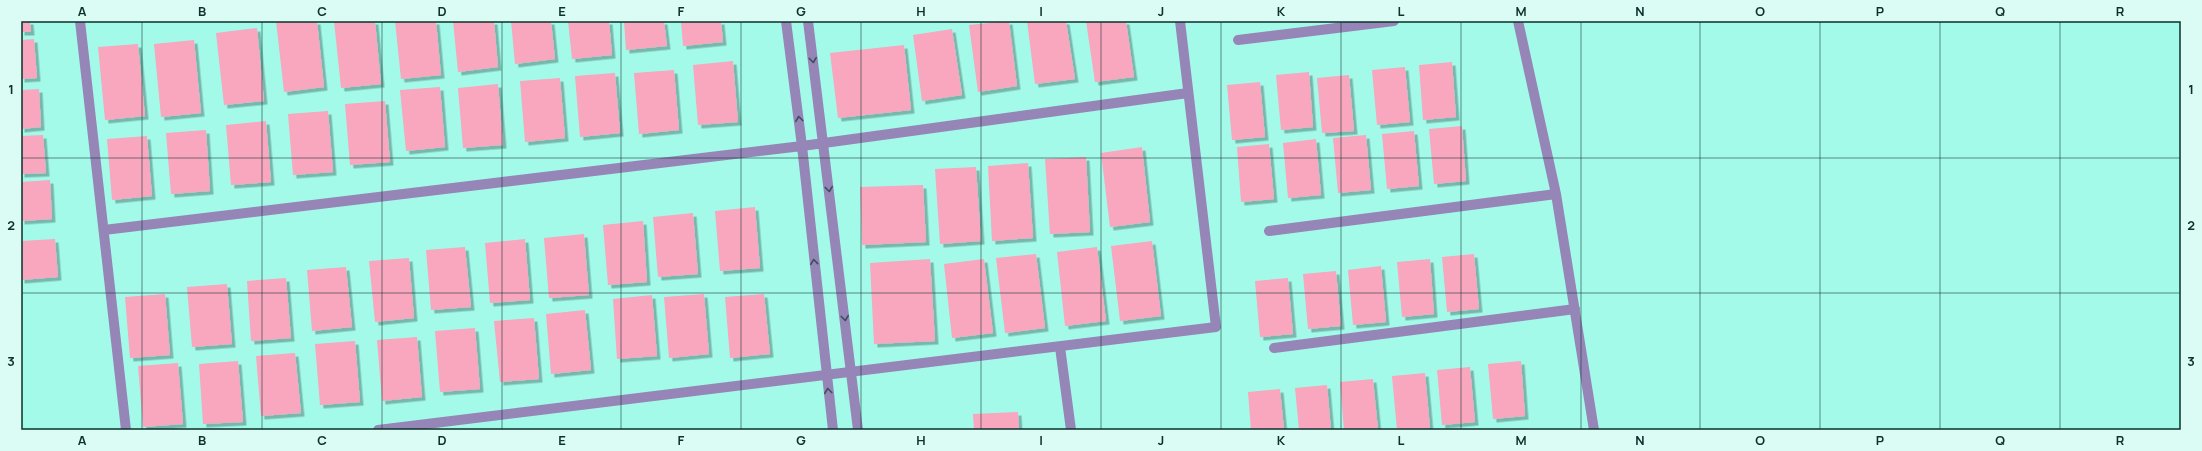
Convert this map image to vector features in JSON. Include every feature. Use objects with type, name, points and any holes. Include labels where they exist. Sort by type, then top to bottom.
[{"type":"street","points":[[80,21],[126,430]]},
{"type":"street","points":[[786,21],[802,146],[833,430]]},
{"type":"street","points":[[808,21],[852,371],[858,430]]},
{"type":"street","points":[[378,430],[1216,327],[1180,21]]},
{"type":"street","points":[[1238,40],[1394,21]]},
{"type":"street","points":[[1518,21],[1556,194],[1594,430]]},
{"type":"street","points":[[104,230],[802,146],[1188,93]]},
{"type":"street","points":[[1269,231],[1556,194]]},
{"type":"street","points":[[1274,348],[1575,309]]},
{"type":"street","points":[[1060,347],[1071,430]]},
{"type":"building","points":[[21,21],[30,21],[31,32],[21,32]]},
{"type":"building","points":[[276,21],[317,21],[324,87],[284,92]]},
{"type":"building","points":[[334,21],[375,21],[381,84],[341,88]]},
{"type":"building","points":[[395,21],[436,21],[441,75],[401,79]]},
{"type":"building","points":[[453,21],[494,21],[498,67],[458,72]]},
{"type":"building","points":[[511,21],[551,21],[555,59],[515,64]]},
{"type":"building","points":[[568,21],[609,21],[612,55],[572,59]]},
{"type":"building","points":[[624,21],[664,21],[667,46],[626,50]]},
{"type":"building","points":[[681,21],[721,21],[723,42],[683,46]]},
{"type":"building","points":[[1009,21],[1017,86],[978,92],[969,25]]},
{"type":"building","points":[[1027,21],[1066,21],[1075,79],[1035,84]]},
{"type":"building","points":[[1086,21],[1126,21],[1134,77],[1095,82]]},
{"type":"building","points":[[257,28],[264,101],[224,105],[216,33]]},
{"type":"building","points":[[952,29],[962,95],[922,101],[913,35]]},
{"type":"building","points":[[34,39],[37,78],[21,79],[21,40]]},
{"type":"building","points":[[194,40],[201,113],[161,117],[154,44]]},
{"type":"building","points":[[138,44],[145,116],[105,120],[98,47]]},
{"type":"building","points":[[904,45],[911,110],[838,118],[830,53]]},
{"type":"building","points":[[733,61],[738,122],[698,125],[693,65]]},
{"type":"building","points":[[1452,62],[1456,117],[1423,120],[1419,65]]},
{"type":"building","points":[[1405,67],[1410,122],[1377,125],[1372,70]]},
{"type":"building","points":[[674,70],[679,130],[639,134],[634,73]]},
{"type":"building","points":[[1309,72],[1313,127],[1281,130],[1276,75]]},
{"type":"building","points":[[615,73],[620,133],[580,137],[575,76]]},
{"type":"building","points":[[1349,75],[1354,131],[1322,133],[1317,78]]},
{"type":"building","points":[[560,78],[565,138],[525,142],[520,81]]},
{"type":"building","points":[[1260,82],[1265,137],[1232,140],[1227,85]]},
{"type":"building","points":[[498,84],[503,145],[463,148],[458,88]]},
{"type":"building","points":[[440,87],[445,147],[406,151],[400,90]]},
{"type":"building","points":[[39,89],[41,127],[21,129],[21,90]]},
{"type":"building","points":[[385,101],[390,162],[350,165],[345,104]]},
{"type":"building","points":[[328,111],[333,172],[293,175],[288,114]]},
{"type":"building","points":[[266,121],[271,182],[231,185],[226,125]]},
{"type":"building","points":[[1462,126],[1466,181],[1434,184],[1429,129]]},
{"type":"building","points":[[206,130],[210,191],[171,194],[166,133]]},
{"type":"building","points":[[1414,131],[1419,186],[1387,189],[1382,134]]},
{"type":"building","points":[[43,135],[46,173],[21,174],[21,136]]},
{"type":"building","points":[[1366,135],[1371,190],[1338,193],[1333,138]]},
{"type":"building","points":[[147,136],[152,196],[112,200],[107,139]]},
{"type":"building","points":[[1316,139],[1321,195],[1288,198],[1283,143]]},
{"type":"building","points":[[1269,144],[1274,199],[1241,202],[1237,147]]},
{"type":"building","points":[[1142,147],[1150,222],[1110,227],[1101,153]]},
{"type":"building","points":[[1086,157],[1090,232],[1050,234],[1045,159]]},
{"type":"building","points":[[1028,163],[1033,238],[992,241],[988,166]]},
{"type":"building","points":[[976,167],[981,241],[940,244],[935,169]]},
{"type":"building","points":[[50,180],[52,219],[21,221],[21,182]]},
{"type":"building","points":[[923,185],[926,242],[862,245],[860,187]]},
{"type":"building","points":[[755,207],[760,268],[720,271],[715,211]]},
{"type":"building","points":[[693,213],[698,274],[658,277],[653,217]]},
{"type":"building","points":[[643,221],[647,282],[608,285],[603,225]]},
{"type":"building","points":[[584,234],[589,295],[549,298],[544,238]]},
{"type":"building","points":[[55,239],[58,277],[21,280],[21,241]]},
{"type":"building","points":[[525,239],[530,300],[490,303],[485,243]]},
{"type":"building","points":[[1152,241],[1161,316],[1120,321],[1111,246]]},
{"type":"building","points":[[465,247],[471,307],[431,310],[426,250]]},
{"type":"building","points":[[1097,247],[1106,321],[1065,326],[1057,252]]},
{"type":"building","points":[[1036,254],[1045,328],[1005,333],[996,258]]},
{"type":"building","points":[[1474,254],[1479,309],[1447,312],[1442,257]]},
{"type":"building","points":[[409,258],[414,318],[375,322],[369,261]]},
{"type":"building","points":[[930,259],[935,341],[874,344],[870,263]]},
{"type":"building","points":[[984,259],[993,333],[952,338],[944,264]]},
{"type":"building","points":[[1430,259],[1434,314],[1402,317],[1397,262]]},
{"type":"building","points":[[1381,266],[1386,322],[1353,325],[1348,270]]},
{"type":"building","points":[[346,267],[352,327],[312,331],[307,270]]},
{"type":"building","points":[[1336,271],[1341,326],[1308,329],[1303,274]]},
{"type":"building","points":[[286,278],[291,338],[251,341],[247,281]]},
{"type":"building","points":[[1288,278],[1293,334],[1260,337],[1255,281]]},
{"type":"building","points":[[227,284],[232,344],[192,347],[187,287]]},
{"type":"building","points":[[165,294],[170,355],[130,358],[125,297]]},
{"type":"building","points":[[704,294],[709,354],[669,358],[664,297]]},
{"type":"building","points":[[764,294],[770,354],[730,358],[725,297]]},
{"type":"building","points":[[652,295],[657,356],[617,359],[613,299]]},
{"type":"building","points":[[585,310],[591,370],[551,374],[546,314]]},
{"type":"building","points":[[534,318],[539,379],[500,382],[494,321]]},
{"type":"building","points":[[475,328],[480,389],[440,392],[435,331]]},
{"type":"building","points":[[417,337],[422,397],[382,401],[377,340]]},
{"type":"building","points":[[355,341],[360,402],[320,405],[315,344]]},
{"type":"building","points":[[295,353],[301,413],[261,416],[256,356]]},
{"type":"building","points":[[238,361],[243,422],[203,424],[199,364]]},
{"type":"building","points":[[1521,361],[1525,416],[1493,419],[1488,364]]},
{"type":"building","points":[[178,363],[183,424],[143,427],[138,366]]},
{"type":"building","points":[[1470,367],[1475,422],[1442,425],[1437,370]]},
{"type":"building","points":[[1425,373],[1430,428],[1397,430],[1392,376]]},
{"type":"building","points":[[1373,379],[1378,430],[1344,430],[1340,382]]},
{"type":"building","points":[[1327,385],[1331,430],[1299,430],[1295,388]]},
{"type":"building","points":[[1280,389],[1284,430],[1251,430],[1248,392]]},
{"type":"building","points":[[1018,412],[1019,430],[974,430],[973,414]]},
{"type":"building","points":[[1528,428],[1528,430],[1513,430],[1513,429]]}]
